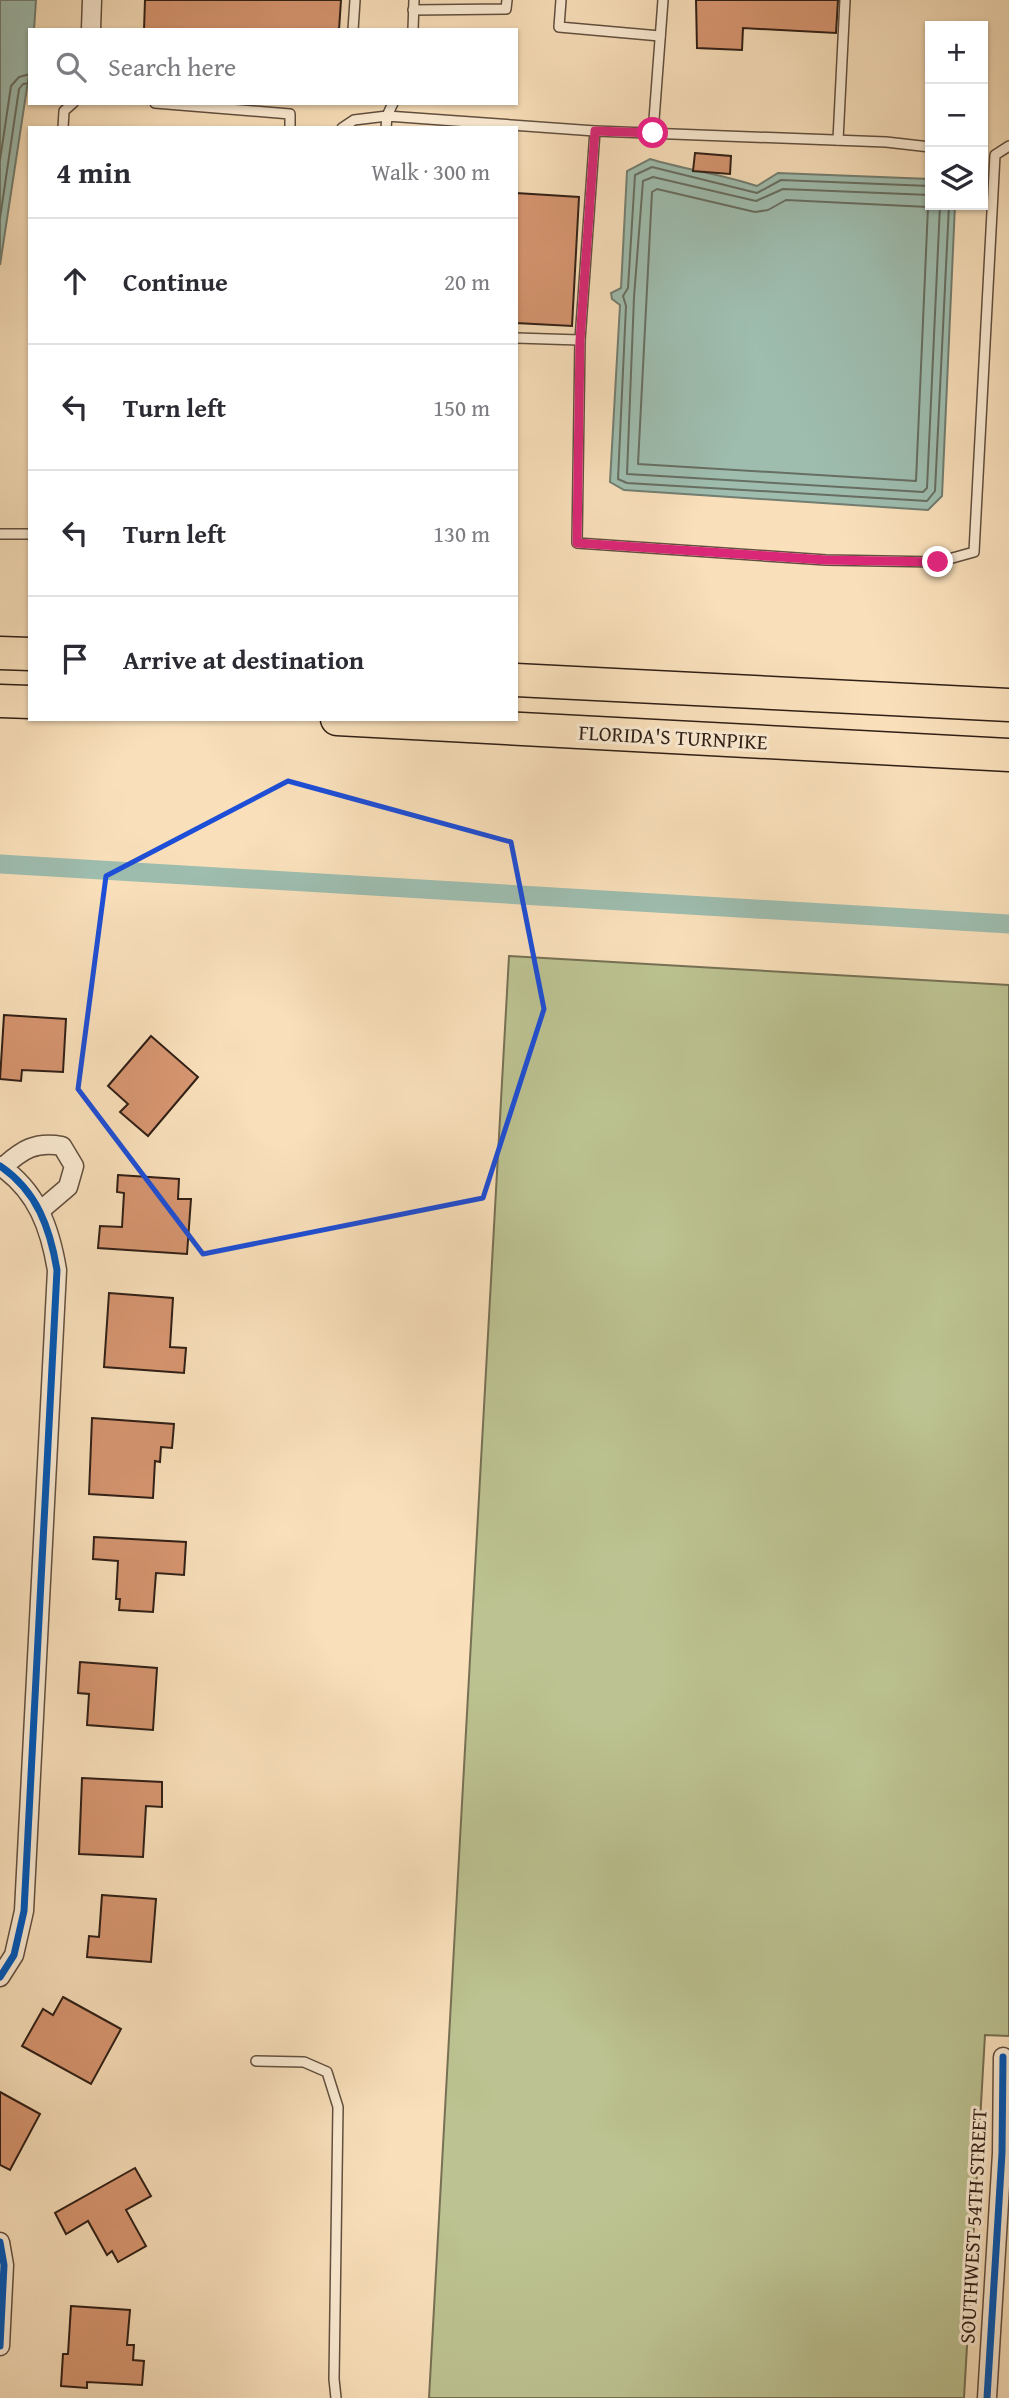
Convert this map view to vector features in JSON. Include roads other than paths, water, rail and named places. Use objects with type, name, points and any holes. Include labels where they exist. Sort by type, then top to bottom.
[{"type":"highway","points":[[0,653],[28,654]]},
{"type":"highway","points":[[518,680],[1009,705]]},
{"type":"highway","points":[[0,701],[28,702]]},
{"type":"highway","name":"FLORIDA'S TURNPIKE","points":[[374,721],[1009,755]]},
{"type":"street","points":[[92,0],[92,28]]},
{"type":"street","points":[[0,1977],[14,1955],[24,1911],[57,1270],[52,1238],[41,1210],[27,1190],[1,1166],[22,1150],[43,1143],[62,1146],[74,1166],[68,1187],[41,1210]]},
{"type":"street","name":"SOUTHWEST 54TH STREET","points":[[987,2398],[1006,2153],[1003,2057]]},
{"type":"street","points":[[0,2242],[4,2265],[0,2346]]},
{"type":"lane","points":[[353,28],[355,0]]},
{"type":"lane","points":[[413,28],[414,5],[506,9],[507,0]]},
{"type":"lane","points":[[561,0],[559,27],[660,36]]},
{"type":"lane","points":[[653,133],[663,0]]},
{"type":"lane","points":[[838,140],[845,0]]},
{"type":"lane","points":[[62,126],[64,111],[71,105]]},
{"type":"lane","points":[[180,105],[290,114],[290,126]]},
{"type":"lane","points":[[386,126],[392,105]]},
{"type":"lane","points":[[345,126],[354,120],[387,116],[595,131],[838,140],[925,147]]},
{"type":"lane","points":[[595,131],[580,341],[577,543],[826,560],[938,562],[974,552],[995,155]]},
{"type":"lane","points":[[988,154],[995,155],[1009,146]]},
{"type":"lane","points":[[518,338],[580,341]]},
{"type":"lane","points":[[0,534],[28,534]]},
{"type":"lane","points":[[256,2061],[304,2062],[327,2072],[334,2087],[338,2107],[334,2379],[337,2398]]},
{"type":"water","points":[[0,0],[36,0],[34,28],[28,28],[28,81],[0,265]]},
{"type":"water","points":[[650,159],[757,186],[778,173],[925,179],[925,210],[955,210],[942,496],[928,510],[624,490],[610,482],[620,305],[612,299],[611,293],[621,288],[627,171]]},
{"type":"waterway","points":[[0,864],[1009,924]]}]
